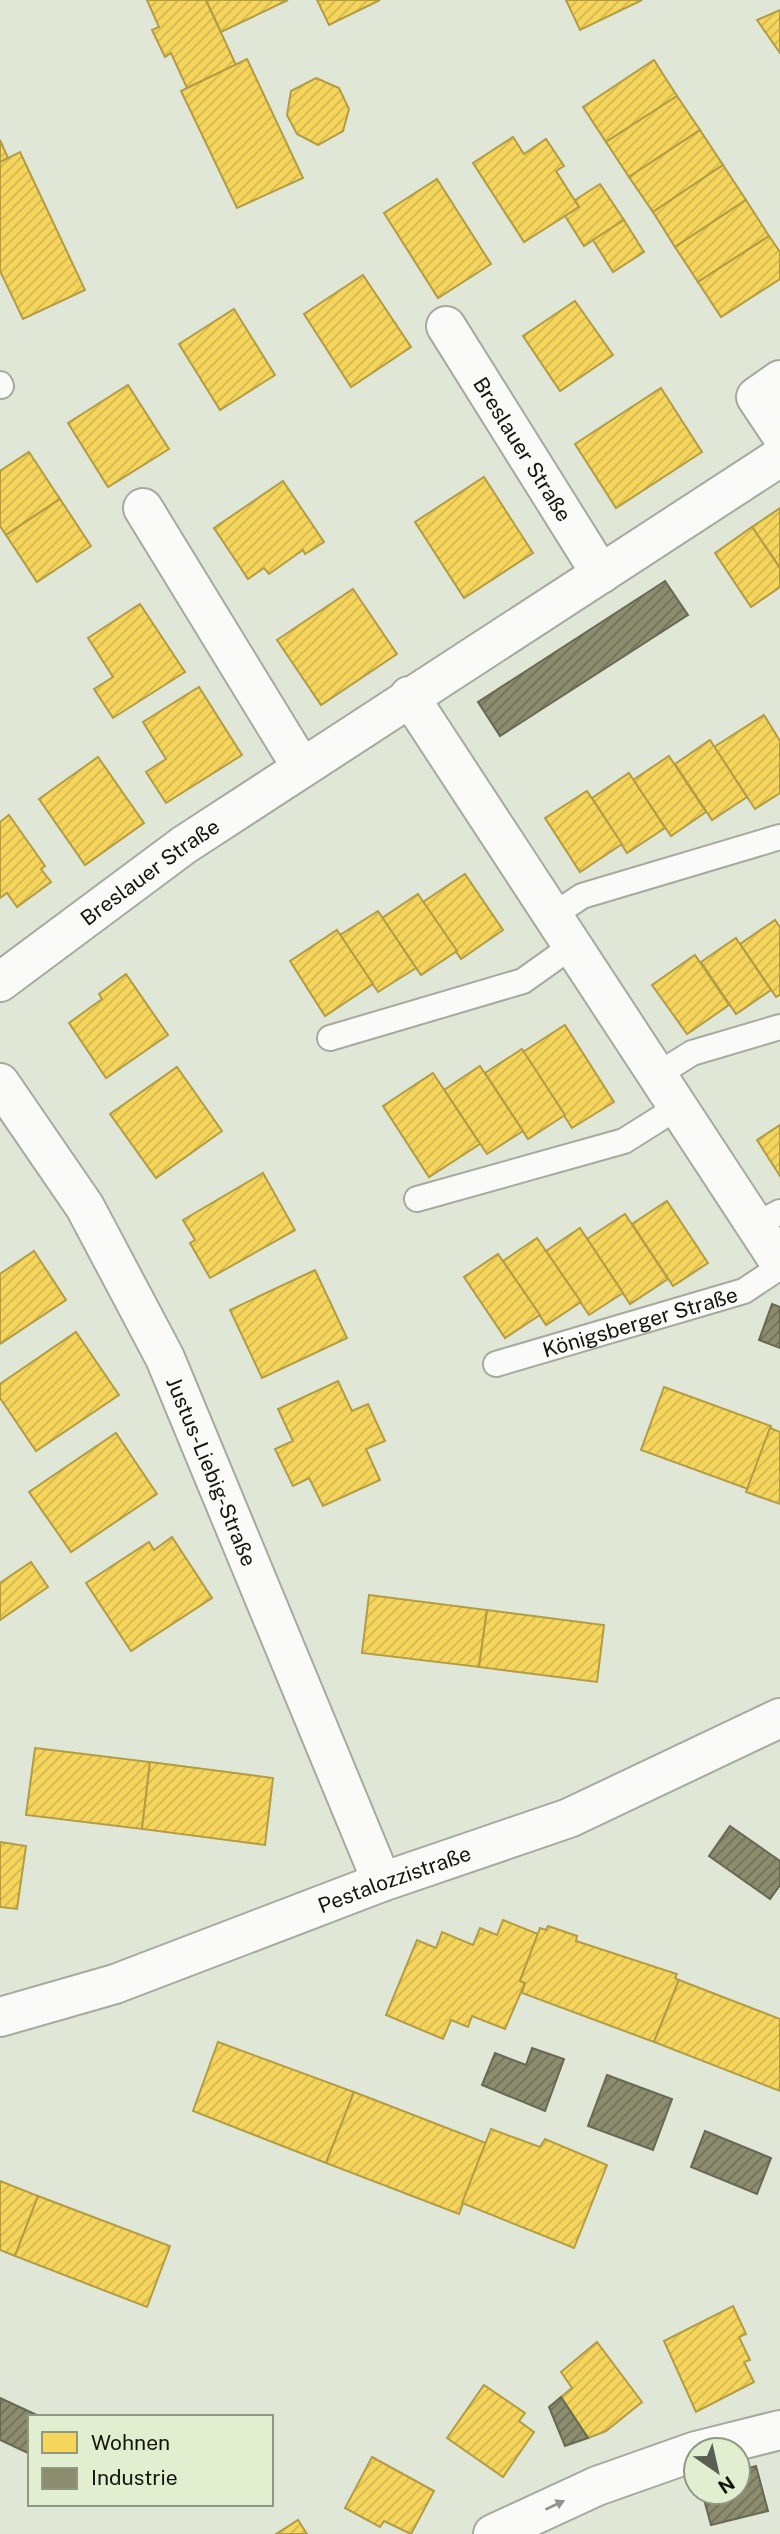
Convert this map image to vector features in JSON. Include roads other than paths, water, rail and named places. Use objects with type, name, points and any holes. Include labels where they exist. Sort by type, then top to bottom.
[{"type":"street","name":"Breslauer Straße","points":[[446,326],[601,574]]},
{"type":"street","points":[[780,380],[756,397],[780,433]]},
{"type":"street","name":"Breslauer Straße","points":[[0,982],[184,845],[409,696],[780,457]]},
{"type":"street","points":[[142,508],[302,768]]},
{"type":"street","name":"Königsberger Straße","points":[[409,696],[678,1108],[767,1218],[780,1265]]},
{"type":"street","name":"Justus-Liebig-Straße","points":[[0,1083],[85,1207],[165,1358],[382,1882]]},
{"type":"street","name":"Pestalozzistraße","points":[[0,2017],[115,1984],[382,1882],[569,1818],[780,1718]]},
{"type":"street","points":[[752,2437],[780,2430]]},
{"type":"street","points":[[493,2534],[597,2486],[682,2456]]},
{"type":"lane","points":[[330,1038],[523,981],[562,931],[582,896],[780,837]]},
{"type":"lane","points":[[657,1075],[692,1053],[780,1027]]},
{"type":"lane","points":[[417,1199],[624,1141],[678,1108]]},
{"type":"lane","name":"Königsberger Straße","points":[[496,1364],[744,1291],[780,1265]]}]
